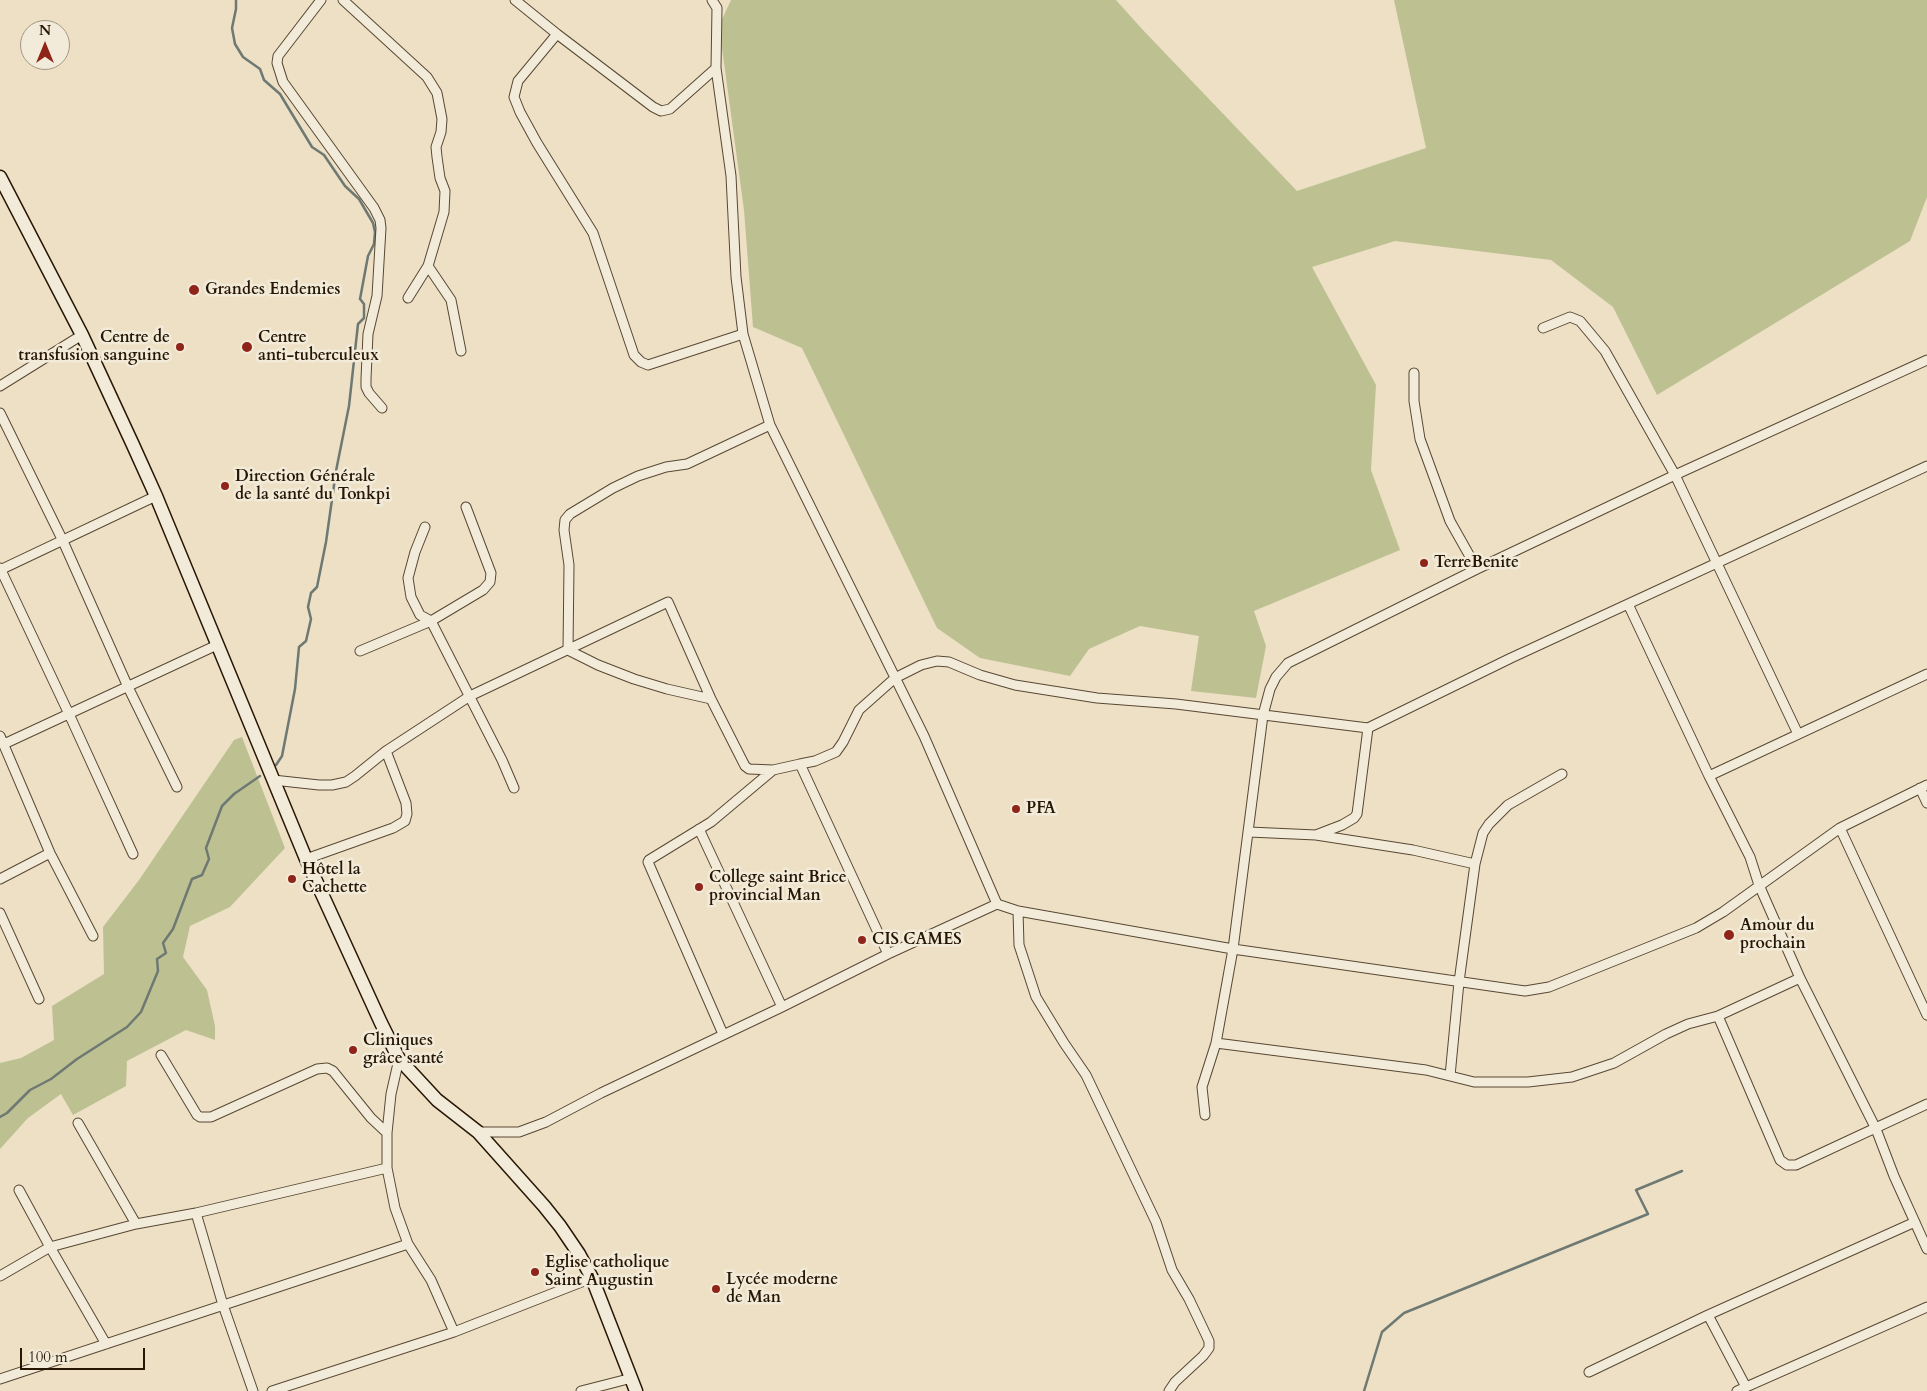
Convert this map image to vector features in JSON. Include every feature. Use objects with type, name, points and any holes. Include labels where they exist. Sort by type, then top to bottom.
[{"type":"main road","points":[[0,177],[82,335],[156,496],[306,859],[380,1023],[399,1059],[437,1100],[478,1132],[550,1212],[579,1254],[592,1278],[636,1391]]},
{"type":"street","points":[[321,0],[278,56],[277,63],[283,82],[380,220],[377,296],[368,334],[366,387],[382,408]]},
{"type":"street","points":[[344,0],[427,77],[437,93],[442,119],[441,132],[436,147],[436,157],[445,192],[444,212],[428,266],[408,298]]},
{"type":"street","points":[[516,0],[556,34],[653,107],[661,110],[670,109],[716,68]]},
{"type":"street","points":[[712,0],[716,8],[716,68],[731,176],[736,277],[743,334],[770,425],[924,736],[997,904]]},
{"type":"street","points":[[556,34],[518,81],[514,97],[537,142],[593,233],[634,355],[641,362],[648,365],[743,334]]},
{"type":"street","points":[[428,266],[451,300],[461,351]]},
{"type":"street","points":[[1542,328],[1570,317],[1580,321],[1605,351],[1675,475],[1798,734]]},
{"type":"street","points":[[0,386],[82,335]]},
{"type":"street","points":[[1205,1116],[1202,1087],[1216,1044],[1233,949],[1264,715],[1270,689],[1276,677],[1288,664],[1477,569],[1675,475],[1927,360]]},
{"type":"street","points":[[1414,373],[1414,401],[1420,439],[1450,521],[1477,569]]},
{"type":"street","points":[[0,413],[62,540],[128,686],[177,787]]},
{"type":"street","points":[[568,650],[569,565],[564,530],[566,520],[570,514],[613,488],[638,476],[666,467],[687,464],[770,425]]},
{"type":"street","points":[[273,780],[319,785],[339,784],[355,776],[386,751],[470,696],[668,602],[712,699],[745,766],[750,769],[774,770],[815,761],[836,752],[859,710],[895,678],[921,665],[937,661],[949,662],[980,675],[1015,685],[1097,698],[1176,704],[1368,728],[1511,658],[1927,466]]},
{"type":"street","points":[[133,854],[0,569],[156,496]]},
{"type":"street","points":[[360,650],[431,621],[482,590],[490,582],[491,573],[466,508]]},
{"type":"street","points":[[425,527],[415,552],[408,578],[410,597],[420,616],[431,621],[502,760],[514,788]]},
{"type":"street","points":[[1628,604],[1709,776],[1750,856],[1760,885],[1800,978],[1876,1129],[1927,1249]]},
{"type":"street","points":[[93,936],[50,853],[2,740],[69,714],[217,645]]},
{"type":"street","points":[[568,650],[598,665],[634,679],[712,699]]},
{"type":"street","points":[[1709,776],[1927,674]]},
{"type":"street","points":[[1316,835],[1342,825],[1357,814],[1368,728]]},
{"type":"street","points":[[306,859],[394,828],[405,821],[407,814],[406,803],[386,751]]},
{"type":"street","points":[[800,764],[888,954]]},
{"type":"street","points":[[724,1034],[648,864],[649,860],[711,822],[774,770]]},
{"type":"street","points":[[1450,1076],[1459,982],[1475,864],[1483,833],[1488,824],[1508,805],[1562,774]]},
{"type":"street","points":[[478,1132],[519,1132],[546,1122],[601,1093],[888,954],[997,904],[1018,911],[1233,949],[1525,991],[1549,987],[1696,928],[1723,912],[1840,828],[1924,786],[1927,803]]},
{"type":"street","points":[[1840,828],[1927,1015]]},
{"type":"street","points":[[699,829],[782,1007]]},
{"type":"street","points":[[1249,832],[1316,835],[1413,850],[1475,864]]},
{"type":"street","points":[[0,879],[50,853]]},
{"type":"street","points":[[1018,911],[1019,944],[1036,997],[1086,1075],[1156,1222],[1172,1270],[1196,1313],[1208,1341],[1209,1348],[1203,1356],[1169,1391]]},
{"type":"street","points":[[0,913],[40,999]]},
{"type":"street","points":[[1216,1044],[1426,1070],[1474,1082],[1528,1082],[1572,1077],[1614,1063],[1666,1034],[1688,1024],[1718,1016],[1800,978]]},
{"type":"street","points":[[1718,1016],[1780,1160],[1783,1163],[1796,1165],[1927,1104]]},
{"type":"street","points":[[161,1056],[200,1117],[211,1117],[317,1069],[327,1068],[333,1071],[371,1118],[387,1133]]},
{"type":"street","points":[[399,1059],[391,1094],[387,1133],[387,1168],[395,1208],[408,1244],[431,1280],[454,1332]]},
{"type":"street","points":[[78,1122],[136,1224]]},
{"type":"street","points":[[0,1276],[50,1247],[136,1224],[196,1213],[387,1168]]},
{"type":"street","points":[[19,1190],[106,1344]]},
{"type":"street","points":[[196,1213],[223,1305],[253,1391]]},
{"type":"street","points":[[1588,1372],[1708,1315],[1914,1222]]},
{"type":"street","points":[[0,1379],[408,1244]]},
{"type":"street","points":[[272,1391],[454,1332],[592,1278]]},
{"type":"street","points":[[1708,1315],[1742,1389],[1927,1307]]},
{"type":"street","points":[[581,1391],[632,1378]]},
{"type":"green space","points":[[731,0],[1116,0],[1297,191],[1426,148],[1394,0],[1927,0],[1927,197],[1910,241],[1657,395],[1613,307],[1551,260],[1395,241],[1312,267],[1376,385],[1371,470],[1400,550],[1254,611],[1266,646],[1256,698],[1191,691],[1199,636],[1140,626],[1089,649],[1070,676],[980,658],[937,628],[802,348],[753,327],[744,210],[719,26]]},
{"type":"green space","points":[[242,737],[285,848],[230,907],[190,926],[183,957],[207,990],[215,1026],[215,1040],[186,1030],[127,1061],[126,1086],[73,1115],[61,1094],[28,1118],[0,1149],[0,1063],[21,1058],[54,1040],[52,1006],[104,974],[103,927],[139,880],[234,740]]},
{"type":"waterway","points":[[236,0],[232,28],[235,44],[243,57],[260,69],[264,80],[280,94],[312,147],[324,155],[345,186],[359,199],[373,223],[375,232],[374,244],[368,256],[360,299],[364,304],[364,318],[358,324],[349,406],[336,471],[326,542],[317,587],[311,593],[308,607],[311,619],[306,641],[299,647],[295,689],[282,756],[276,765]]},
{"type":"waterway","points":[[0,1117],[7,1113],[30,1090],[51,1079],[77,1059],[127,1027],[141,1012],[158,971],[157,959],[166,953],[163,943],[173,929],[192,879],[202,875],[209,859],[206,848],[222,806],[234,794],[260,776]]},
{"type":"waterway","points":[[1364,1391],[1382,1332],[1404,1313],[1648,1214],[1636,1190],[1682,1171]]},
{"type":"place","name":"Grandes Endemies","points":[[194,290]]},
{"type":"place","name":"Centre de transfusion sanguine","points":[[180,347]]},
{"type":"place","name":"Centre anti-tuberculeux","points":[[247,347]]},
{"type":"place","name":"Direction Générale de la santé du Tonkpi","points":[[225,486]]},
{"type":"place","name":"TerreBenite","points":[[1424,563]]},
{"type":"place","name":"PFA","points":[[1016,809]]},
{"type":"place","name":"Hôtel la Cachette","points":[[292,879]]},
{"type":"place","name":"College saint Brice provincial Man","points":[[699,887]]},
{"type":"place","name":"Amour du prochain","points":[[1729,935]]},
{"type":"place","name":"CIS CAMES","points":[[862,940]]},
{"type":"place","name":"Cliniques grâce santé","points":[[353,1050]]},
{"type":"place","name":"Eglise catholique Saint Augustin","points":[[535,1272]]},
{"type":"place","name":"Lycée moderne de Man","points":[[716,1289]]}]
